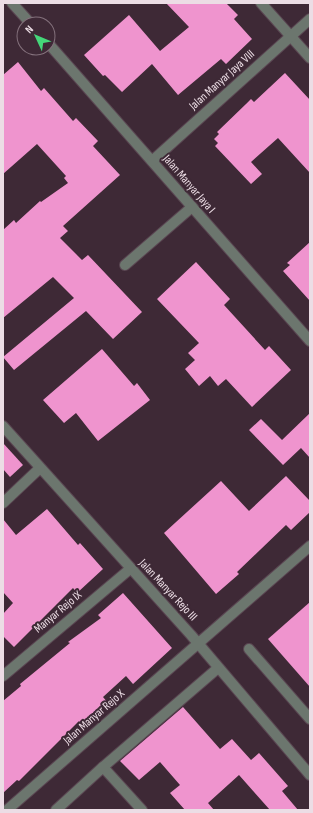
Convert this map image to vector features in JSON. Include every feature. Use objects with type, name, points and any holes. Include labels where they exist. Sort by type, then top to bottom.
[{"type":"street","points":[[12,3],[24,16]]},
{"type":"street","points":[[261,3],[310,58]]},
{"type":"street","name":"Jalan Manyar Jaya VIII","points":[[152,160],[310,19]]},
{"type":"street","name":"Jalan Manyar Jaya I","points":[[56,52],[310,341]]},
{"type":"street","points":[[125,265],[192,207]]},
{"type":"street","name":"Jalan Manyar Rejo III","points":[[3,426],[198,644],[310,775]]},
{"type":"street","points":[[3,503],[40,468]]},
{"type":"street","name":"Jalan Manyar Rejo X","points":[[7,810],[310,546]]},
{"type":"street","name":"Manyar Rejo IX","points":[[3,676],[130,569]]},
{"type":"street","points":[[249,649],[310,719]]},
{"type":"street","points":[[56,810],[103,767],[218,668]]},
{"type":"street","points":[[103,767],[142,810]]},
{"type":"building","points":[[166,3],[226,3],[238,15],[234,19],[252,39],[226,64],[221,59],[178,95],[152,64],[122,92],[105,75],[103,76],[84,55],[129,15],[160,51],[189,27]]},
{"type":"building","points":[[18,62],[41,91],[44,88],[73,121],[76,118],[98,141],[93,146],[120,175],[63,226],[68,231],[60,238],[82,260],[88,255],[142,312],[113,339],[86,311],[14,370],[3,357],[74,298],[53,277],[3,318],[3,230],[14,220],[16,223],[40,201],[41,202],[68,183],[64,178],[66,176],[37,144],[3,174],[3,75]]},
{"type":"building","points":[[285,73],[310,100],[310,173],[278,138],[251,162],[262,174],[251,184],[215,146],[218,143],[214,139],[219,134],[217,132],[251,99],[254,102]]},
{"type":"building","points":[[310,242],[310,301],[283,271],[290,265],[287,263]]},
{"type":"building","points":[[196,262],[230,299],[224,305],[265,350],[269,346],[291,370],[252,407],[226,379],[218,386],[210,376],[199,386],[185,369],[195,360],[188,353],[199,343],[157,299]]},
{"type":"building","points":[[102,349],[134,386],[137,383],[150,400],[98,441],[76,413],[64,423],[43,400]]},
{"type":"building","points":[[310,413],[310,458],[301,448],[283,465],[249,430],[261,419],[282,440]]},
{"type":"building","points":[[3,443],[23,465],[10,477],[3,469]]},
{"type":"building","points":[[286,476],[310,501],[310,512],[291,530],[286,525],[237,572],[239,574],[216,594],[164,533],[221,481],[249,511]]},
{"type":"building","points":[[47,509],[78,545],[80,543],[103,569],[77,593],[73,588],[14,647],[3,636],[3,614],[13,603],[3,592],[3,519],[16,535]]},
{"type":"building","points":[[123,593],[172,648],[133,684],[126,676],[103,697],[108,703],[84,727],[79,721],[19,781],[17,780],[3,793],[3,701],[21,686],[20,684],[70,643],[68,642],[101,618],[98,615]]},
{"type":"building","points":[[310,602],[310,687],[268,639]]},
{"type":"building","points":[[183,707],[220,749],[232,739],[251,760],[259,753],[288,786],[282,791],[298,810],[270,810],[239,775],[208,803],[214,810],[185,810],[170,793],[180,785],[160,762],[139,780],[120,761]]}]
